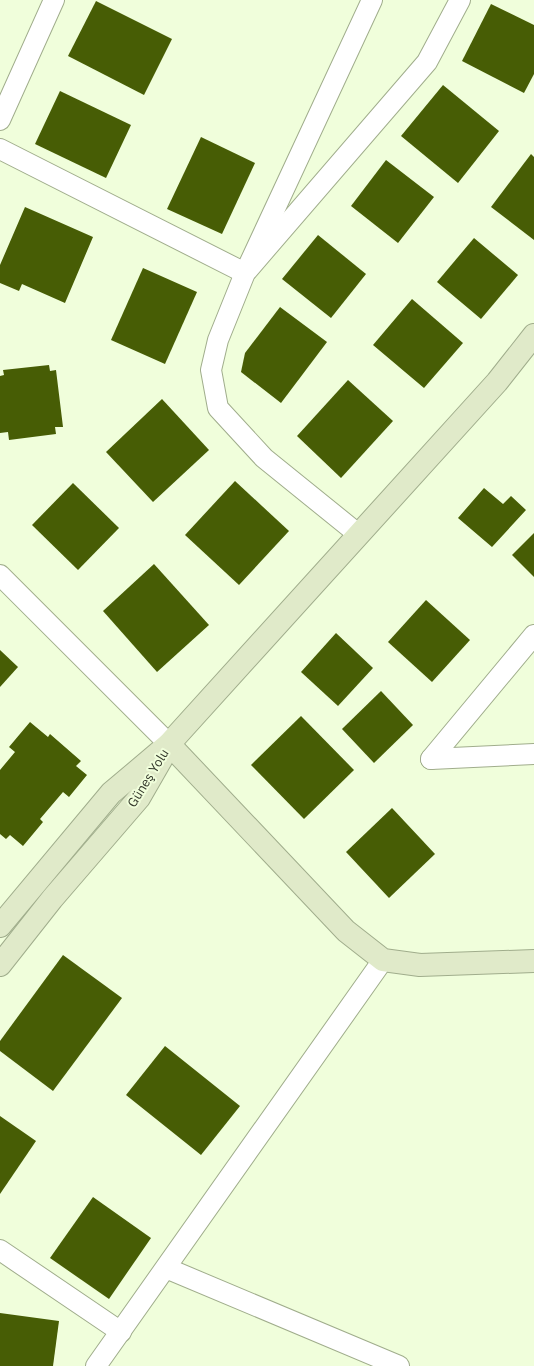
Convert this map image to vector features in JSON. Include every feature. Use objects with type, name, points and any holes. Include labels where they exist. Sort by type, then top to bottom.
[{"type":"street","points":[[0,120],[54,0]]},
{"type":"street","points":[[358,534],[264,458],[218,408],[211,370],[218,340],[245,273],[372,0]]},
{"type":"street","points":[[245,273],[427,62],[460,0]]},
{"type":"street","points":[[0,148],[245,273]]},
{"type":"street","points":[[169,744],[497,382],[534,335]]},
{"type":"street","points":[[0,575],[169,744],[346,931],[383,960],[420,965],[534,961]]},
{"type":"street","points":[[534,635],[431,759],[534,754]]},
{"type":"street","name":"Güneş Yolu","points":[[0,926],[111,793],[169,744]]},
{"type":"street","name":"Güneş Yolu","points":[[0,965],[52,899],[139,798],[169,744]]},
{"type":"street","points":[[96,1366],[383,960]]},
{"type":"street","points":[[0,1250],[121,1332]]},
{"type":"street","points":[[166,1268],[399,1366]]},
{"type":"building","points":[[96,1],[172,39],[144,95],[68,56]]},
{"type":"building","points":[[491,4],[534,25],[534,74],[524,93],[462,61]]},
{"type":"building","points":[[443,85],[499,131],[458,183],[401,136]]},
{"type":"building","points":[[60,91],[131,125],[106,178],[35,144]]},
{"type":"building","points":[[201,137],[255,163],[222,234],[167,209]]},
{"type":"building","points":[[531,154],[534,157],[534,240],[491,207]]},
{"type":"building","points":[[386,160],[434,197],[398,243],[351,206]]},
{"type":"building","points":[[25,207],[93,237],[65,303],[22,284],[19,291],[0,283],[0,265]]},
{"type":"building","points":[[318,235],[366,274],[331,318],[282,279]]},
{"type":"building","points":[[474,238],[518,275],[481,319],[437,282]]},
{"type":"building","points":[[143,268],[197,292],[165,364],[111,340]]},
{"type":"building","points":[[412,299],[463,343],[424,388],[373,345]]},
{"type":"building","points":[[280,307],[327,342],[281,403],[241,372],[245,353]]},
{"type":"building","points":[[49,365],[50,371],[56,370],[63,427],[55,427],[56,434],[9,440],[8,432],[0,433],[0,376],[4,375],[3,370]]},
{"type":"building","points":[[348,380],[393,421],[341,478],[297,436]]},
{"type":"building","points":[[162,399],[209,450],[153,502],[106,452]]},
{"type":"building","points":[[235,481],[289,531],[239,585],[185,535]]},
{"type":"building","points":[[73,483],[119,528],[78,570],[32,525]]},
{"type":"building","points":[[484,488],[503,504],[511,496],[526,510],[492,547],[458,518]]},
{"type":"building","points":[[534,533],[534,577],[512,555]]},
{"type":"building","points":[[154,564],[209,625],[157,672],[103,611]]},
{"type":"building","points":[[426,600],[470,640],[432,682],[388,642]]},
{"type":"building","points":[[336,633],[373,668],[338,706],[301,672]]},
{"type":"building","points":[[0,650],[18,667],[0,687]]},
{"type":"building","points":[[381,691],[413,725],[374,763],[342,729]]},
{"type":"building","points":[[301,716],[354,770],[304,819],[251,765]]},
{"type":"building","points":[[30,722],[48,737],[50,734],[81,761],[76,766],[87,775],[69,797],[63,792],[40,819],[43,822],[23,846],[10,835],[6,839],[0,834],[0,770],[15,752],[9,747]]},
{"type":"building","points":[[392,808],[435,854],[389,898],[346,852]]},
{"type":"building","points":[[63,955],[122,998],[53,1091],[0,1051],[0,1041]]},
{"type":"building","points":[[165,1046],[240,1106],[201,1155],[126,1095]]},
{"type":"building","points":[[0,1116],[36,1141],[0,1194]]},
{"type":"building","points":[[93,1197],[151,1238],[109,1299],[50,1258]]},
{"type":"building","points":[[0,1313],[59,1321],[53,1366],[0,1366]]}]
